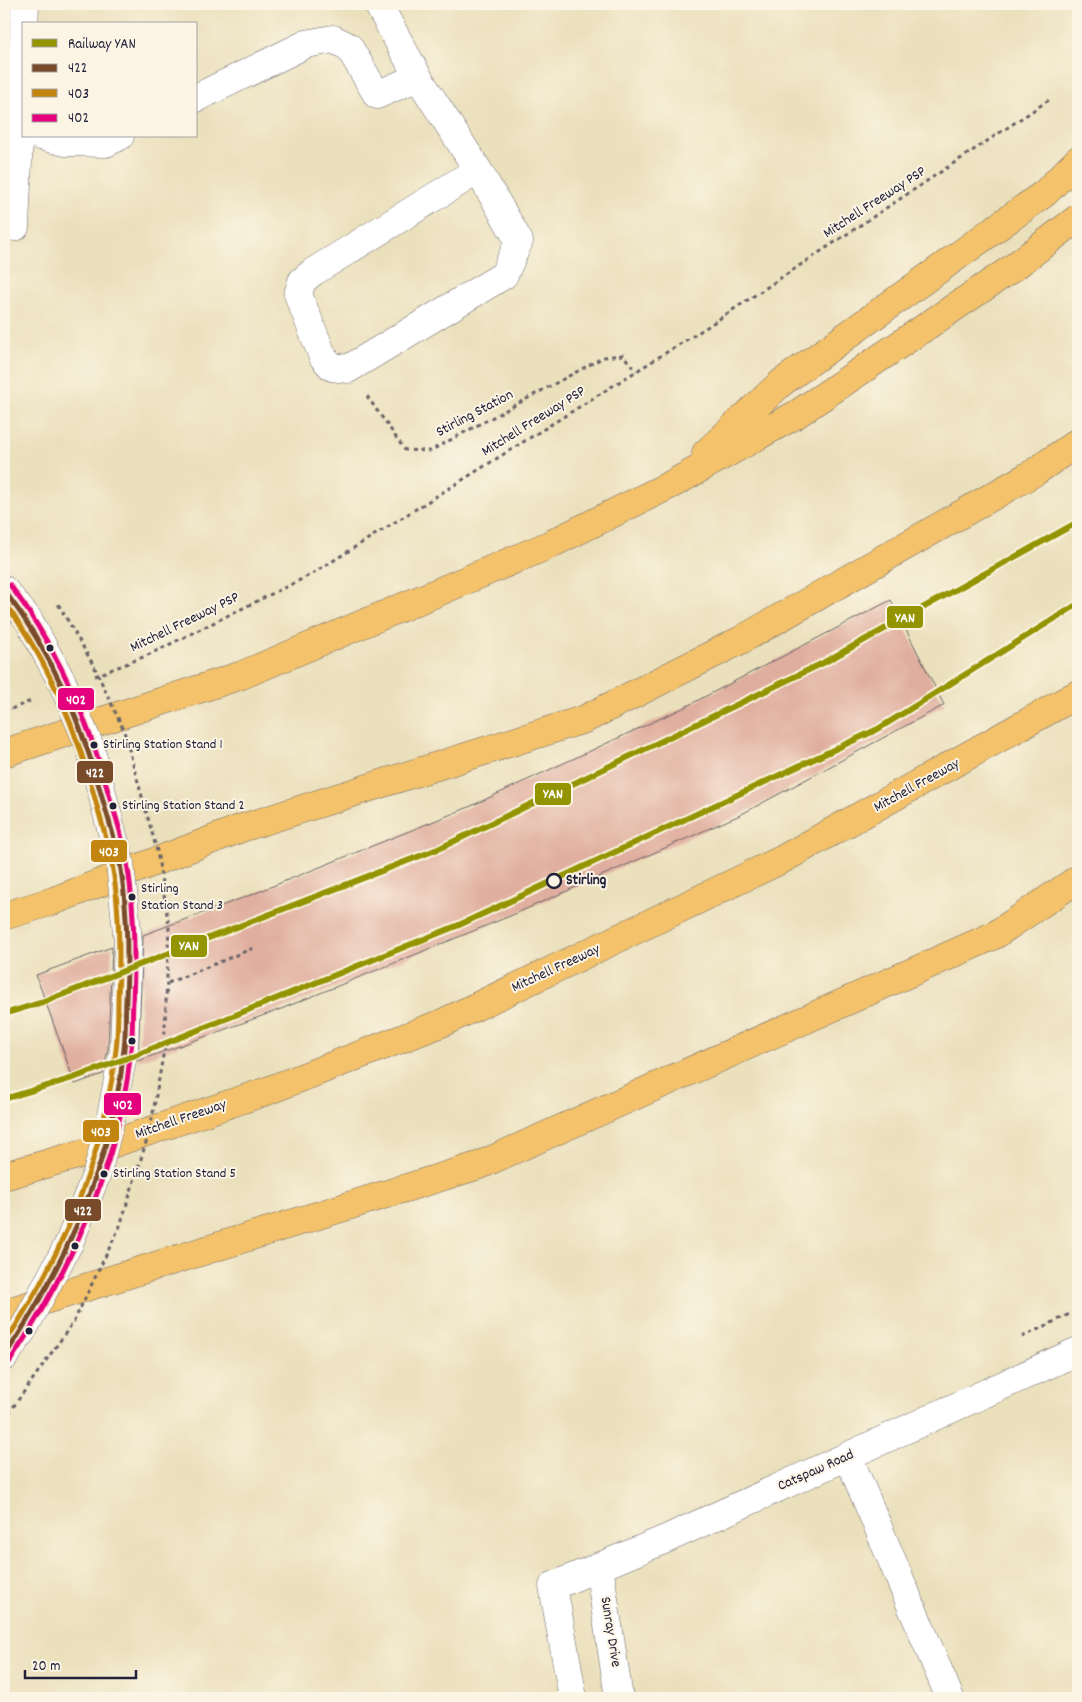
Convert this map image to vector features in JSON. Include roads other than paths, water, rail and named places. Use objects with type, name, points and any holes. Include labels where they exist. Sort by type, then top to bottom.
[{"type":"highway","points":[[674,483],[781,383],[1045,193],[1078,160]]},
{"type":"highway","points":[[4,753],[242,675],[549,545],[674,483],[797,414],[1014,267],[1078,218]]},
{"type":"highway","points":[[4,916],[53,901],[242,828],[585,719],[741,640],[1035,472],[1078,442]]},
{"type":"highway","name":"Mitchell Freeway","points":[[4,1176],[91,1151],[258,1094],[442,1023],[783,859],[1078,694]]},
{"type":"highway","points":[[4,1313],[480,1165],[994,936],[1078,879]]},
{"type":"street","points":[[25,4],[25,22]]},
{"type":"street","points":[[378,4],[418,77],[478,170],[519,241],[504,275],[348,369],[332,367],[323,357],[298,294],[302,281],[313,272],[478,170]]},
{"type":"street","points":[[198,97],[306,44],[333,39],[349,47],[377,95],[418,77]]},
{"type":"street","points":[[15,227],[26,138]]},
{"type":"street","points":[[48,138],[65,142],[106,143],[116,138]]},
{"type":"street","points":[[4,590],[28,619],[62,682],[90,747],[120,863],[128,942],[124,1050],[109,1126],[97,1173],[55,1273],[24,1328],[4,1356]]},
{"type":"street","name":"Catspaw Road","points":[[572,1698],[552,1586],[666,1539],[1078,1353]]},
{"type":"street","points":[[848,1456],[950,1698]]},
{"type":"street","name":"Sunray Drive","points":[[599,1566],[619,1698]]},
{"type":"rail line","name":"YAN","points":[[4,1014],[46,1001],[438,849],[823,663],[1078,522]]},
{"type":"rail line","name":"YAN","points":[[4,1099],[73,1078],[141,1053],[459,925],[878,729],[1078,604]]},
{"type":"place","name":"Stirling Station Stand 1","points":[[94,745]]},
{"type":"place","name":"Stirling Station Stand 2","points":[[113,806]]},
{"type":"place","name":"Stirling","points":[[554,881]]},
{"type":"place","name":"Stirling Station Stand 3","points":[[132,897]]},
{"type":"place","name":"Stirling Station Stand 5","points":[[104,1174]]}]
